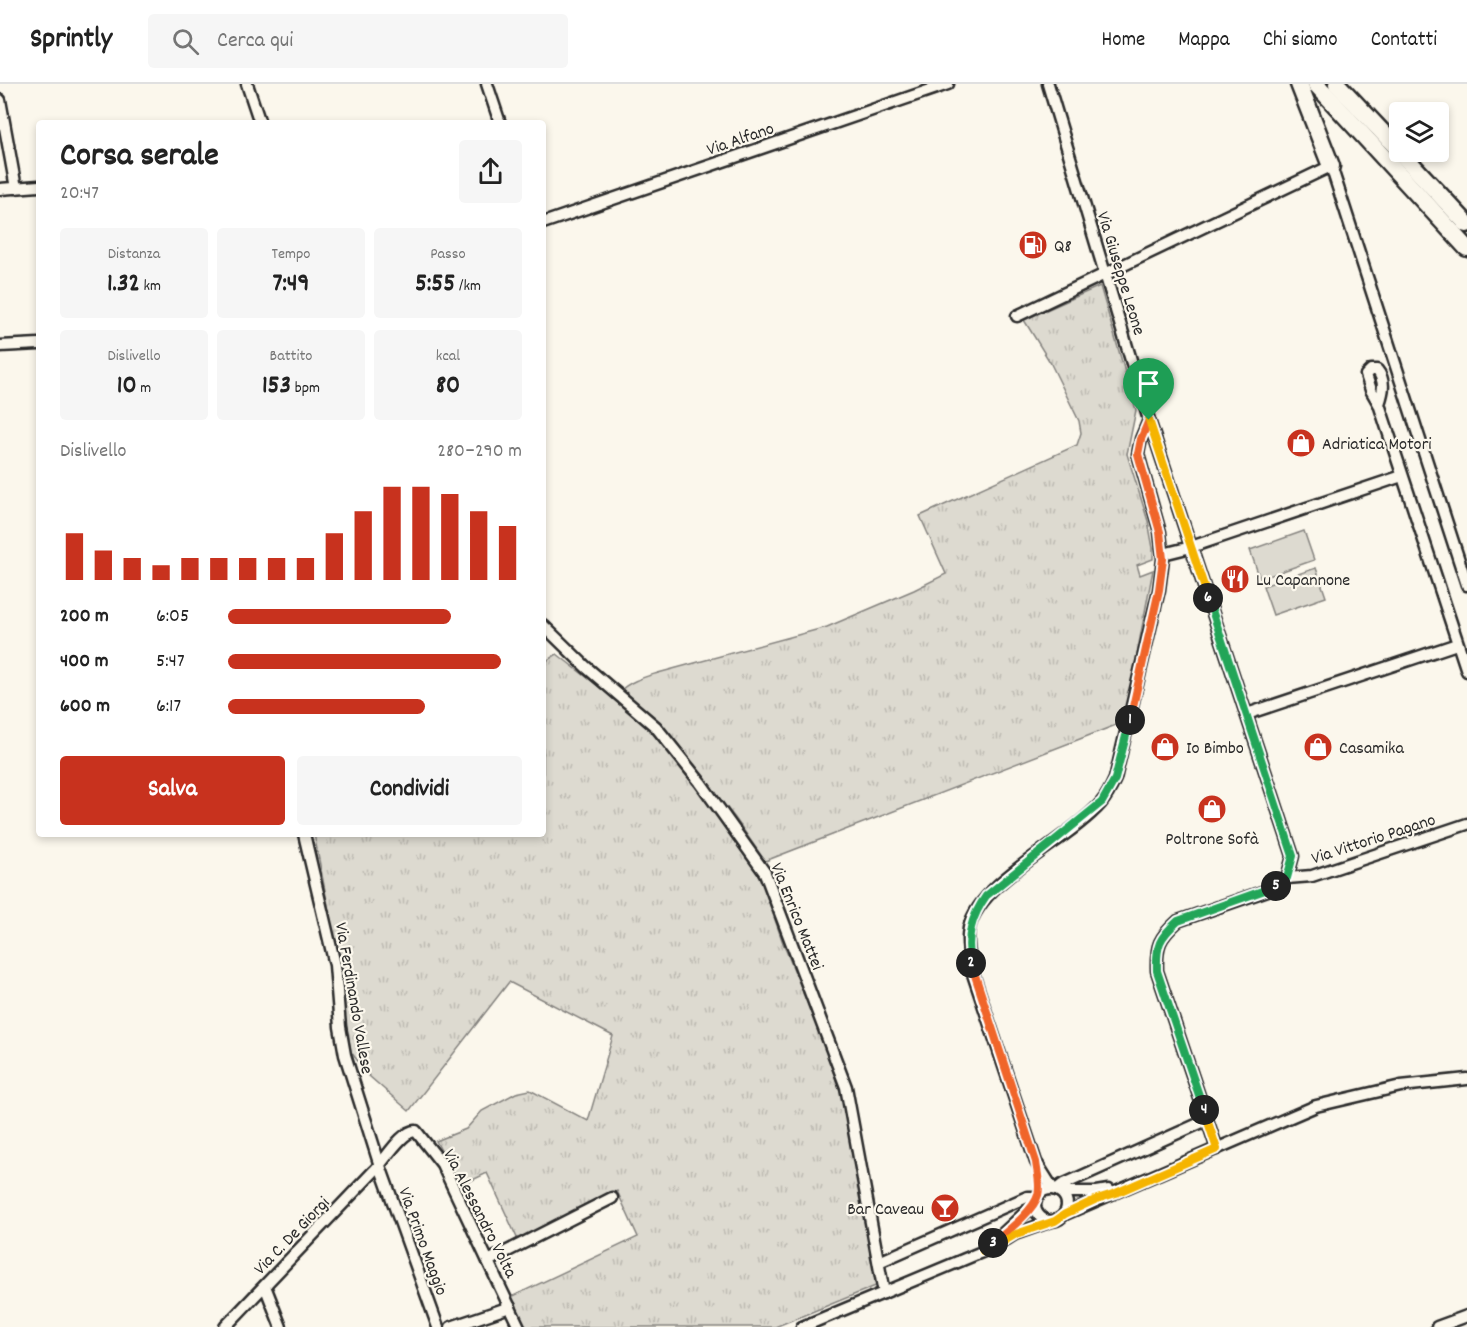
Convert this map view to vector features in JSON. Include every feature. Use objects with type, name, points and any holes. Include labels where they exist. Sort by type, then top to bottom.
[{"type":"highway","points":[[1299,84],[1331,166]]},
{"type":"highway","points":[[1316,84],[1467,248]]},
{"type":"highway","points":[[1337,84],[1389,139]]},
{"type":"highway","points":[[1352,84],[1389,124]]},
{"type":"highway","points":[[1410,162],[1467,224]]},
{"type":"highway","points":[[1419,162],[1433,187]]},
{"type":"street","points":[[248,84],[259,120]]},
{"type":"street","points":[[487,84],[499,120]]},
{"type":"street","name":"Via Alfano","points":[[546,222],[948,84]]},
{"type":"street","name":"Via Giuseppe Leone","points":[[1048,84],[1149,420],[1293,856],[1287,878]]},
{"type":"street","points":[[0,100],[16,188]]},
{"type":"street","points":[[1017,316],[1331,166],[1467,585]]},
{"type":"street","points":[[0,189],[36,186]]},
{"type":"street","points":[[0,346],[36,344]]},
{"type":"street","points":[[1380,404],[1467,671]]},
{"type":"street","points":[[1049,1222],[1037,1214],[1035,1207],[1036,1162],[973,974],[968,946],[969,931],[972,918],[986,896],[1094,810],[1108,793],[1115,779],[1159,590],[1163,554],[1160,532],[1138,454],[1149,420]]},
{"type":"street","points":[[1163,554],[1191,547],[1402,476]]},
{"type":"street","name":"Via Enrico Mattei","points":[[546,628],[586,667],[656,727],[707,791],[765,873],[846,1087],[884,1293]]},
{"type":"street","points":[[1247,714],[1457,644]]},
{"type":"street","name":"Via Vittorio Pagano","points":[[1287,878],[1312,876],[1467,824]]},
{"type":"street","name":"Via Ferdinando Vallese","points":[[305,837],[335,965],[340,1027],[345,1055],[380,1166]]},
{"type":"street","points":[[1217,1149],[1157,971],[1157,947],[1167,931],[1178,921],[1279,886],[1287,878]]},
{"type":"street","points":[[802,1327],[996,1246],[1016,1234],[1060,1219],[1065,1214],[1327,1103],[1401,1086],[1467,1079]]},
{"type":"street","points":[[1056,1190],[1062,1185],[1207,1120]]},
{"type":"street","name":"Via Alessandro Volta","points":[[380,1166],[404,1135],[416,1131],[442,1164],[519,1327]]},
{"type":"street","points":[[1036,1162],[1067,1202],[1065,1214]]},
{"type":"street","name":"Via C. De Giorgi","points":[[225,1327],[380,1166]]},
{"type":"street","name":"Via Primo Maggio","points":[[380,1166],[438,1327]]},
{"type":"street","points":[[983,1251],[1010,1229],[1048,1189],[1097,1192],[1133,1185]]},
{"type":"street","points":[[879,1262],[1027,1197],[1037,1198]]},
{"type":"street","points":[[488,1261],[612,1198]]},
{"type":"street","points":[[265,1286],[281,1327]]},
{"type":"street","points":[[451,1327],[510,1307]]},
{"type":"street","points":[[1437,1327],[1467,1316]]},
{"type":"green space","points":[[1100,286],[1136,410],[1127,454],[1148,521],[1153,548],[1153,559],[1137,565],[1140,575],[1153,570],[1123,727],[1119,728],[1116,725],[765,861],[735,818],[670,735],[654,718],[619,692],[632,682],[648,676],[827,627],[946,574],[920,516],[1077,445],[1081,433],[1079,421],[1050,362],[1024,320]]},
{"type":"green space","points":[[1304,531],[1314,560],[1260,579],[1250,550]]},
{"type":"green space","points":[[1316,568],[1326,597],[1273,615],[1263,586]]},
{"type":"green space","points":[[557,654],[631,712],[663,742],[761,879],[846,1108],[878,1285],[775,1327],[524,1327],[511,1297],[638,1237],[617,1191],[518,1240],[487,1173],[460,1186],[436,1141],[466,1129],[482,1111],[516,1093],[530,1090],[588,1121],[613,1036],[509,982],[409,1111],[369,1076],[351,1052],[345,1018],[342,978],[315,837],[546,837],[546,661]]},
{"type":"place","name":"Q8","points":[[1033,245]]},
{"type":"place","name":"Adriatica Motori","points":[[1301,443]]},
{"type":"place","name":"Lu Capannone","points":[[1235,579]]},
{"type":"place","name":"Io Bimbo","points":[[1165,747]]},
{"type":"place","name":"Casamika","points":[[1318,747]]},
{"type":"place","name":"Poltrone Sofà","points":[[1212,809]]},
{"type":"place","name":"Bar Caveau","points":[[945,1208]]},
{"type":"route","points":[[1149,420],[1293,856],[1292,867],[1287,878],[1279,886],[1178,921],[1161,938],[1157,947],[1157,971],[1217,1149],[1097,1199],[1065,1214],[1060,1219],[1016,1234],[983,1251],[1010,1229],[1026,1212],[1038,1195],[1038,1182],[1036,1162],[973,974],[968,946],[969,931],[972,918],[986,896],[1094,810],[1102,802],[1115,779],[1162,573],[1160,532],[1138,454],[1149,420]]}]
